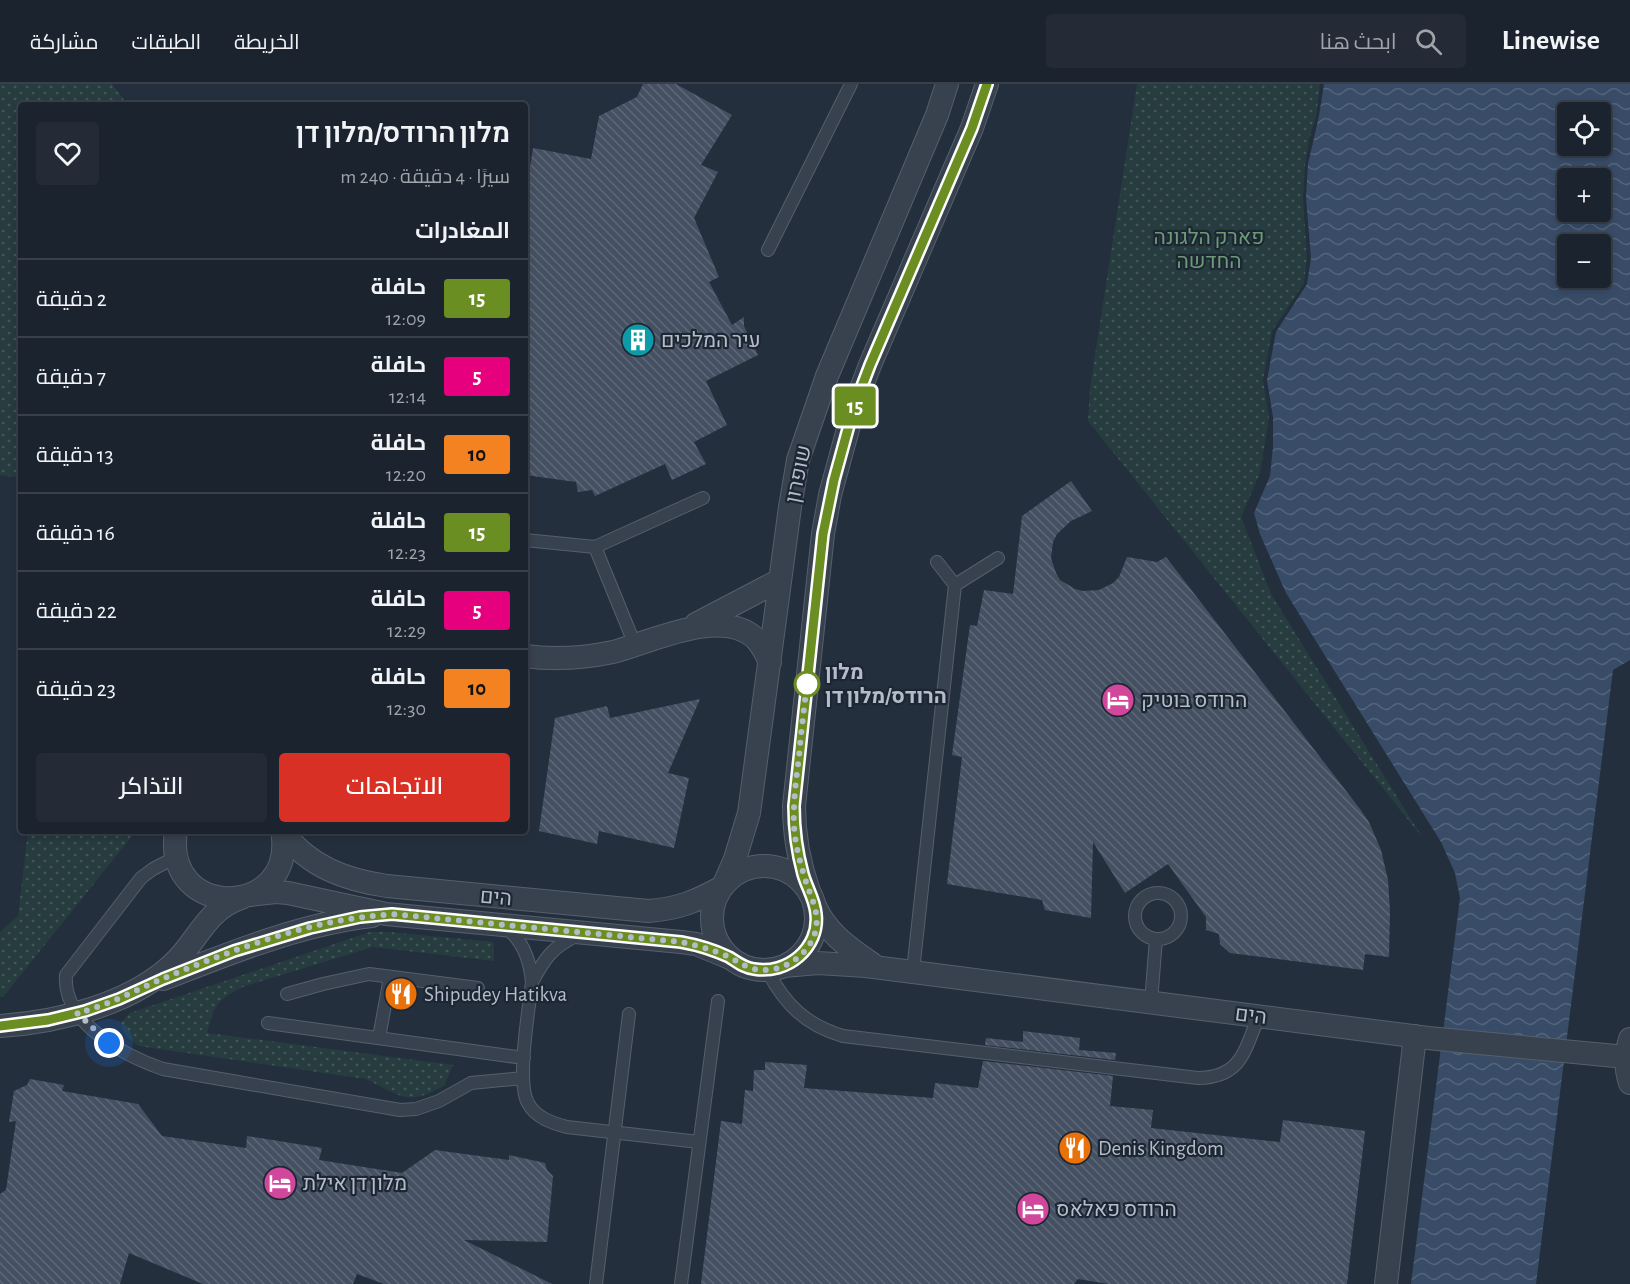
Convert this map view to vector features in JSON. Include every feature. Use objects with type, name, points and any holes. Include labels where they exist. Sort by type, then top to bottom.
[{"type":"street","name":"שופרון","points":[[723,886],[735,859],[749,813],[798,460],[827,376],[937,115],[947,84]]},
{"type":"street","name":"שופרון","points":[[812,898],[804,877],[795,835],[794,806],[823,534],[830,495],[862,386],[972,128],[987,84]]},
{"type":"street","points":[[686,630],[780,580]]},
{"type":"street","points":[[528,656],[576,657],[608,653],[686,630],[722,626],[740,629],[756,639],[770,662]]},
{"type":"street","points":[[176,834],[176,857],[182,873],[200,891],[216,897],[246,896],[264,886],[275,873],[282,858],[284,849],[282,834]]},
{"type":"street","name":"הים","points":[[284,834],[298,850],[328,870],[355,880],[387,886],[648,911],[688,904],[723,886]]},
{"type":"street","points":[[769,866],[792,873],[804,884],[812,898],[816,923],[813,939],[798,958],[776,968],[751,969],[730,958],[715,938],[712,921],[713,905],[723,886],[737,873],[744,870],[769,866]]},
{"type":"street","name":"הים","points":[[0,1026],[48,1020],[119,999],[150,982],[176,961],[213,914],[225,905],[246,896],[276,892],[392,914],[691,943],[730,958]]},
{"type":"street","name":"הים","points":[[812,898],[819,914],[834,935],[876,967]]},
{"type":"street","name":"הים","points":[[132,992],[210,960],[284,935],[335,921],[392,914]]},
{"type":"street","name":"הים","points":[[776,968],[819,963],[876,967],[1422,1037],[1583,1053],[1628,1048]]},
{"type":"street","points":[[1386,1284],[1422,1037]]},
{"type":"street","points":[[1628,1048],[1627,1074],[1630,1083]]},
{"type":"lane","points":[[768,250],[851,84]]},
{"type":"lane","points":[[528,540],[595,547],[703,498]]},
{"type":"lane","points":[[595,547],[635,645]]},
{"type":"lane","points":[[955,585],[998,558]]},
{"type":"lane","points":[[913,971],[955,585],[937,562]]},
{"type":"lane","points":[[176,857],[141,878],[66,975],[65,986],[77,1013],[118,1049],[163,1068],[392,1109],[424,1107],[471,1083],[523,1078]]},
{"type":"lane","points":[[498,924],[506,927],[517,938],[528,959],[532,982],[523,1089],[527,1102],[536,1113],[542,1118],[567,1127],[699,1142]]},
{"type":"lane","points":[[532,982],[544,960],[553,950],[584,932]]},
{"type":"lane","points":[[1151,1002],[1155,939]]},
{"type":"lane","points":[[776,968],[777,988],[794,1010],[820,1027],[843,1036],[1198,1078],[1220,1076],[1235,1066],[1245,1052],[1259,1016]]},
{"type":"lane","points":[[287,994],[369,974],[478,988]]},
{"type":"lane","points":[[380,1038],[390,977]]},
{"type":"lane","points":[[681,1284],[718,1001]]},
{"type":"lane","points":[[596,1284],[629,1014]]},
{"type":"lane","points":[[268,1023],[524,1058]]},
{"type":"green space","points":[[0,84],[112,84],[126,102],[18,102],[18,478],[0,475]]},
{"type":"green space","name":"פארק הלגונה החדשה","points":[[1137,84],[1320,84],[1316,116],[1305,164],[1303,197],[1307,258],[1304,283],[1272,331],[1263,380],[1269,418],[1260,473],[1241,517],[1271,594],[1422,837],[1088,421],[1090,388]]},
{"type":"green space","points":[[28,834],[134,834],[3,997],[0,997],[0,932],[18,916]]},
{"type":"green space","points":[[370,932],[494,942],[494,961],[373,947],[245,986],[223,999],[212,1015],[207,1033],[453,1065],[444,1086],[426,1094],[416,1097],[403,1096],[365,1079],[139,1046],[125,1034],[121,1022],[130,1013]]},
{"type":"water","points":[[1324,84],[1630,84],[1630,660],[1613,670],[1536,1284],[1411,1284],[1460,898],[1455,873],[1441,842],[1286,593],[1260,534],[1254,513],[1270,476],[1273,417],[1267,380],[1276,332],[1307,284],[1311,258],[1306,197],[1308,164]]},
{"type":"building","name":"עיר המלכים","points":[[643,84],[676,84],[732,115],[701,165],[718,172],[694,218],[719,277],[709,282],[732,325],[744,317],[744,326],[758,355],[706,381],[727,425],[694,442],[706,464],[672,480],[665,464],[595,496],[592,490],[578,492],[576,482],[528,475],[528,180],[533,148],[591,159],[599,116],[637,97]]},
{"type":"building","name":"הרודס בוטיק","points":[[1071,481],[1092,511],[1071,521],[1057,534],[1053,542],[1051,558],[1060,580],[1075,589],[1099,590],[1119,577],[1127,557],[1157,562],[1166,557],[1369,822],[1381,850],[1388,880],[1389,957],[1365,954],[1363,970],[1230,953],[1220,944],[1219,934],[1206,930],[1206,917],[1168,864],[1125,893],[1093,842],[1091,918],[1045,910],[1042,900],[947,884],[962,757],[952,755],[970,625],[977,626],[984,590],[1013,594],[1022,516]]},
{"type":"building","points":[[700,699],[668,773],[689,778],[674,848],[599,831],[597,844],[539,831],[555,718],[607,706],[610,718]]},
{"type":"building","points":[[1023,1031],[1080,1038],[1079,1050],[1116,1053],[1115,1060],[985,1045],[986,1038],[1023,1042]]},
{"type":"building","name":"הרודס פאלאס","points":[[983,1061],[1113,1076],[1110,1106],[1153,1110],[1151,1128],[1280,1142],[1283,1120],[1365,1131],[1347,1284],[1109,1284],[1078,1279],[1074,1284],[701,1284],[721,1121],[742,1124],[745,1090],[753,1091],[754,1070],[765,1070],[765,1062],[807,1065],[804,1088],[933,1098],[935,1083],[978,1088]]},
{"type":"building","name":"מלון דן אילת","points":[[30,1079],[64,1085],[62,1091],[138,1104],[162,1136],[246,1148],[247,1136],[322,1148],[319,1160],[402,1173],[435,1150],[509,1160],[509,1155],[545,1163],[547,1170],[553,1176],[547,1242],[464,1240],[552,1284],[384,1284],[357,1274],[353,1284],[203,1284],[129,1253],[120,1284],[0,1284],[0,1194],[6,1190],[16,1121],[9,1122],[14,1091],[27,1085]]},
{"type":"bus line","name":"15","points":[[0,1026],[48,1020],[85,1011],[210,960],[284,935],[335,921],[392,914],[696,944],[743,966],[759,970],[776,969],[798,958],[813,939],[817,915],[798,852],[795,835],[794,795],[823,534],[830,495],[862,386],[972,128],[987,84]]},
{"type":"place","name":"עיר המלכים","points":[[638,340]]},
{"type":"place","name":"מלון הרודס/מלון דן","points":[[807,684]]},
{"type":"place","name":"הרודס בוטיק","points":[[1118,700]]},
{"type":"place","name":"Shipudey Hatikva","points":[[401,994]]},
{"type":"place","name":"Denis Kingdom","points":[[1075,1148]]},
{"type":"place","name":"מלון דן אילת","points":[[280,1183]]},
{"type":"place","name":"הרודס פאלאס","points":[[1033,1209]]},
{"type":"route","points":[[109,1043],[77,1013],[119,999],[234,951],[335,921],[360,917],[392,914],[681,942],[702,946],[743,966],[759,970],[776,969],[791,963],[804,952],[813,939],[817,915],[798,852],[794,817],[794,795],[807,684]]}]
